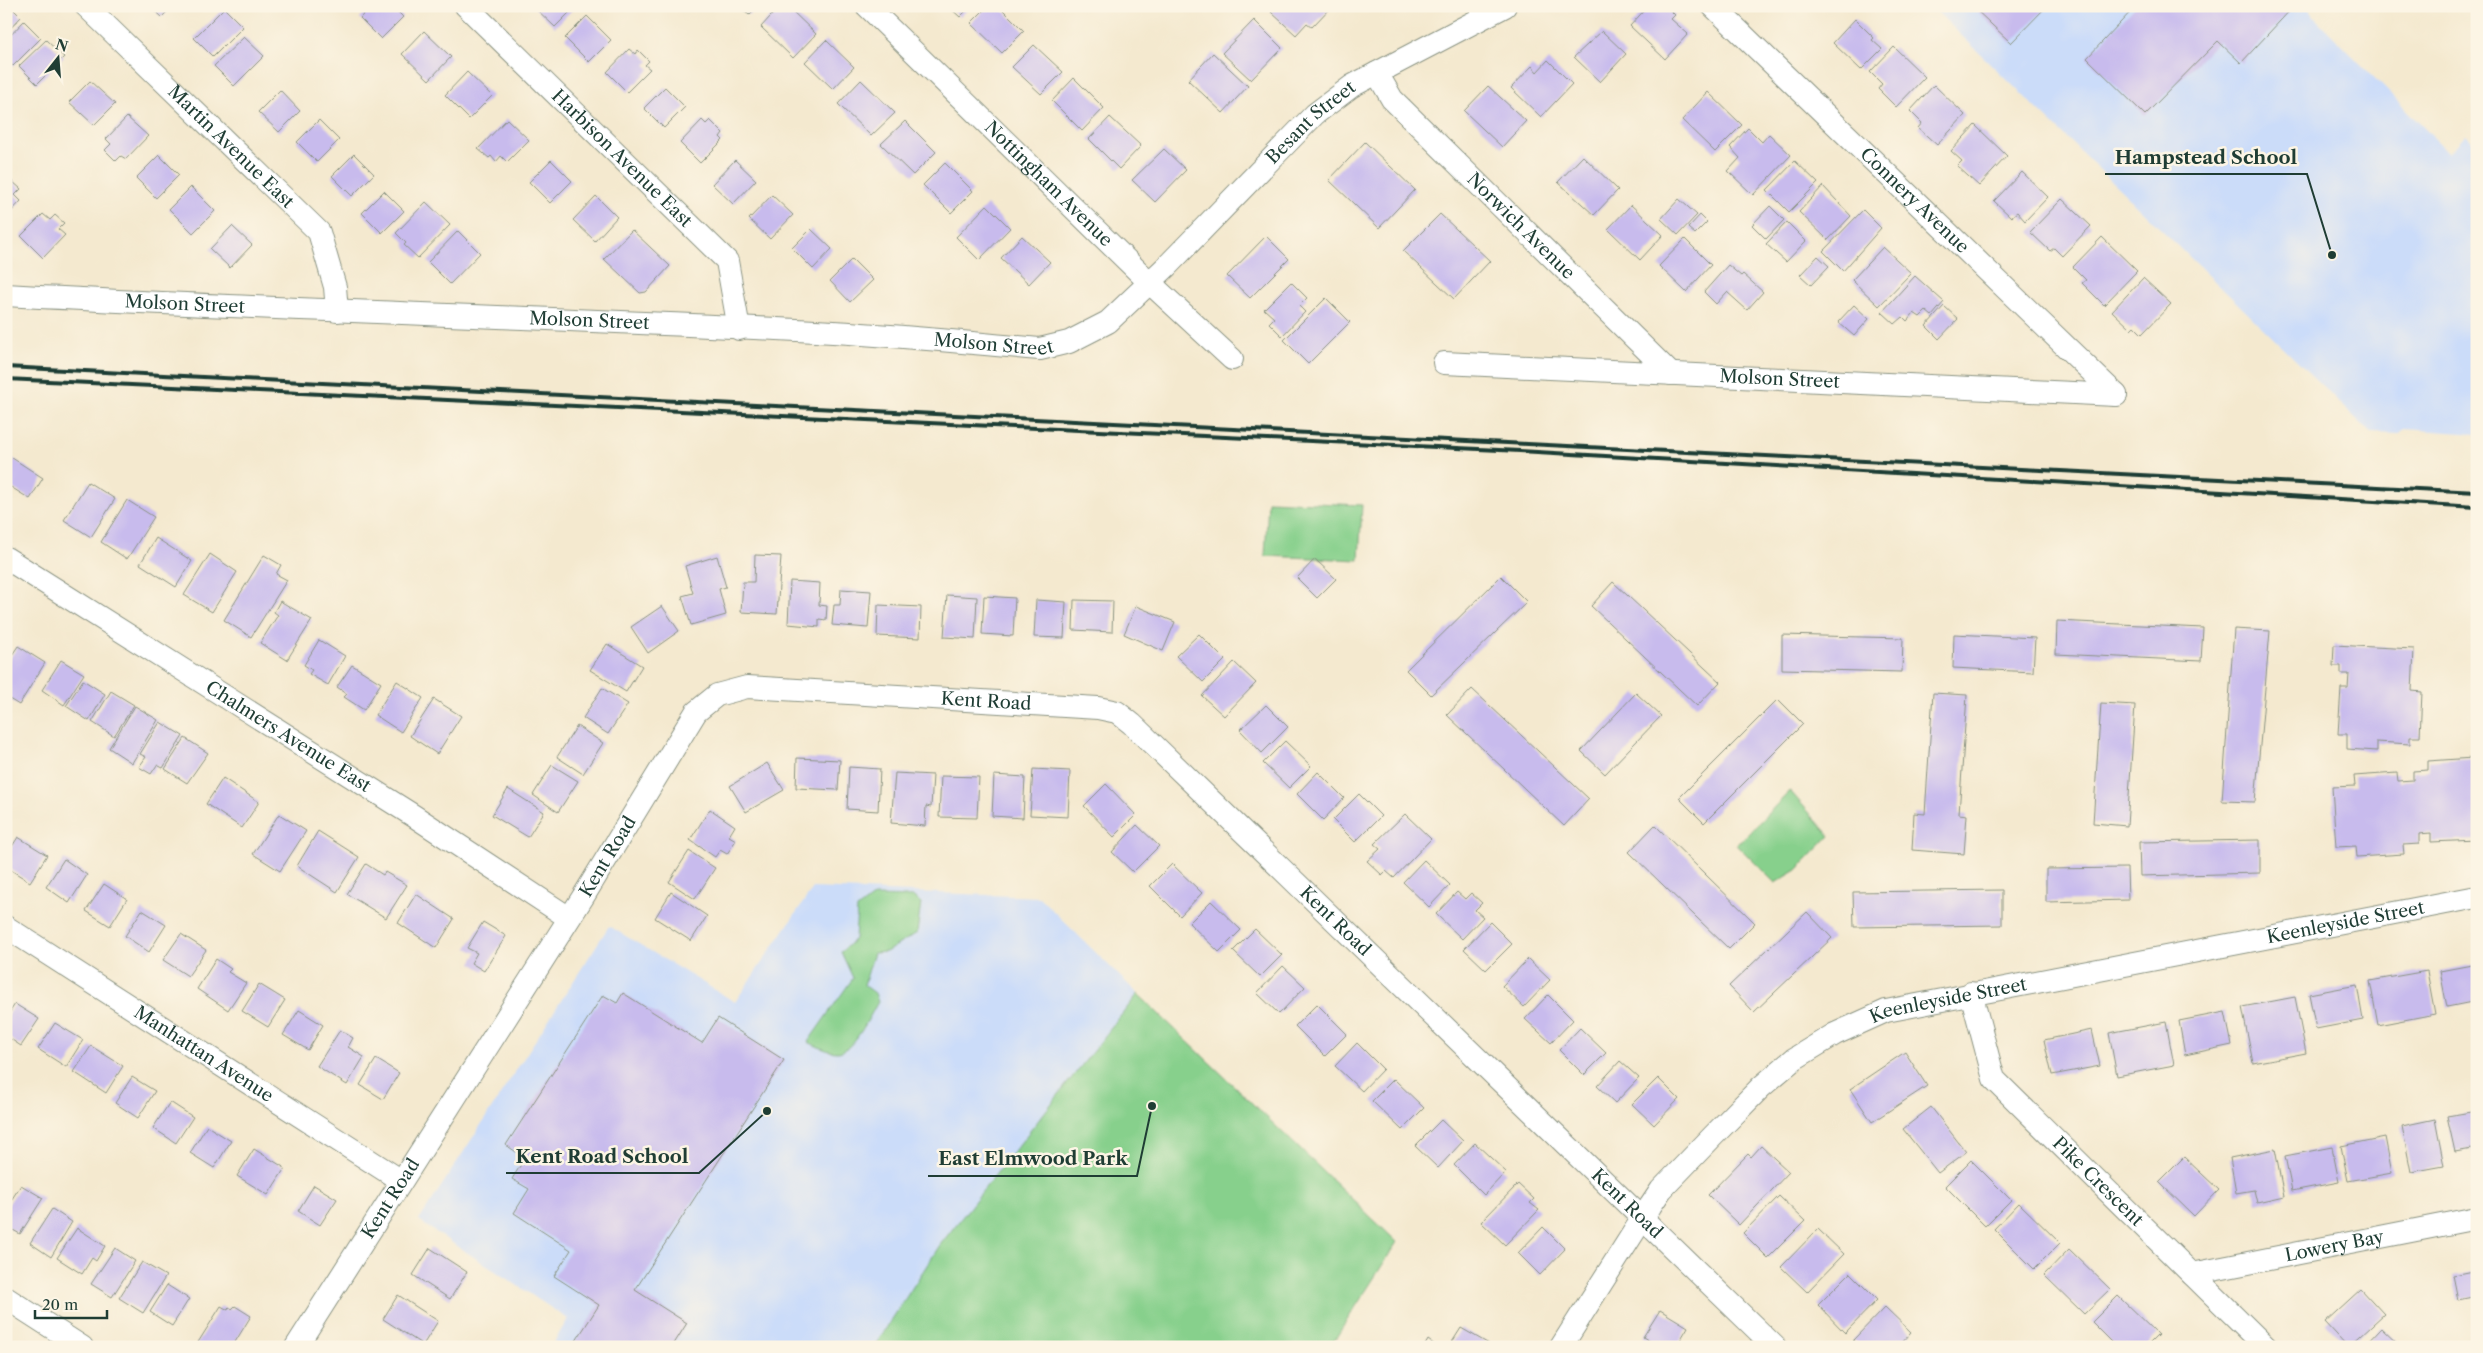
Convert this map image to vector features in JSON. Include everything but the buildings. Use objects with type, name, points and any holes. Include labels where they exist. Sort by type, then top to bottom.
[{"type":"street","name":"Martin Avenue East","points":[[86,6],[319,232],[335,287],[336,311]]},
{"type":"street","name":"Harbison Avenue East","points":[[466,6],[727,261],[739,329]]},
{"type":"street","name":"Nottingham Avenue","points":[[867,6],[1150,283],[1232,359]]},
{"type":"street","name":"Besant Street","points":[[1150,283],[1315,114],[1347,90],[1505,6]]},
{"type":"street","name":"Connery Avenue","points":[[1714,6],[2116,395]]},
{"type":"street","name":"Norwich Avenue","points":[[1377,73],[1392,99],[1671,374]]},
{"type":"street","name":"Molson Street","points":[[6,295],[833,332],[1040,348],[1069,342],[1108,322],[1150,283]]},
{"type":"street","name":"Molson Street","points":[[1444,363],[2116,395]]},
{"type":"street","name":"Chalmers Avenue East","points":[[6,558],[414,816],[569,918]]},
{"type":"street","name":"Kent Road","points":[[296,1347],[400,1180],[569,918],[696,712],[717,695],[748,687],[1098,708],[1117,712],[1132,724],[1775,1347]]},
{"type":"street","name":"Keenleyside Street","points":[[1561,1347],[1661,1190],[1761,1087],[1794,1060],[1835,1034],[1886,1011],[1971,993],[2477,897]]},
{"type":"street","name":"Manhattan Avenue","points":[[6,927],[400,1180]]},
{"type":"street","name":"Pike Crescent","points":[[1971,993],[1994,1079],[2266,1347]]},
{"type":"street","name":"Lowery Bay","points":[[2192,1274],[2477,1218]]},
{"type":"street","points":[[6,1298],[82,1347]]},
{"type":"shaded area","points":[[1931,6],[2309,6],[2314,17],[2449,153],[2466,135],[2477,146],[2477,434],[2404,429],[2399,434],[2371,433]]},
{"type":"shaded area","points":[[813,888],[1039,897],[1138,994],[940,1245],[874,1347],[551,1347],[568,1319],[419,1221],[609,926],[735,1002]]},
{"type":"green space","points":[[1268,501],[1362,505],[1359,560],[1265,556]]},
{"type":"green space","points":[[1790,791],[1830,836],[1797,870],[1775,883],[1737,845]]},
{"type":"green space","points":[[874,896],[914,897],[921,903],[917,933],[886,952],[874,953],[864,985],[875,993],[878,1002],[861,1032],[850,1046],[838,1052],[826,1050],[808,1042],[853,978],[841,952],[855,939],[857,909]]},
{"type":"green space","points":[[1138,994],[1397,1242],[1330,1347],[874,1347],[940,1245]]},
{"type":"railway","points":[[6,367],[2477,492]]},
{"type":"railway","points":[[6,379],[1520,451],[2477,507]]},
{"type":"place","name":"Hampstead School","points":[[2332,255]]},
{"type":"place","name":"East Elmwood Park","points":[[1152,1106]]},
{"type":"place","name":"Kent Road School","points":[[767,1111]]}]
